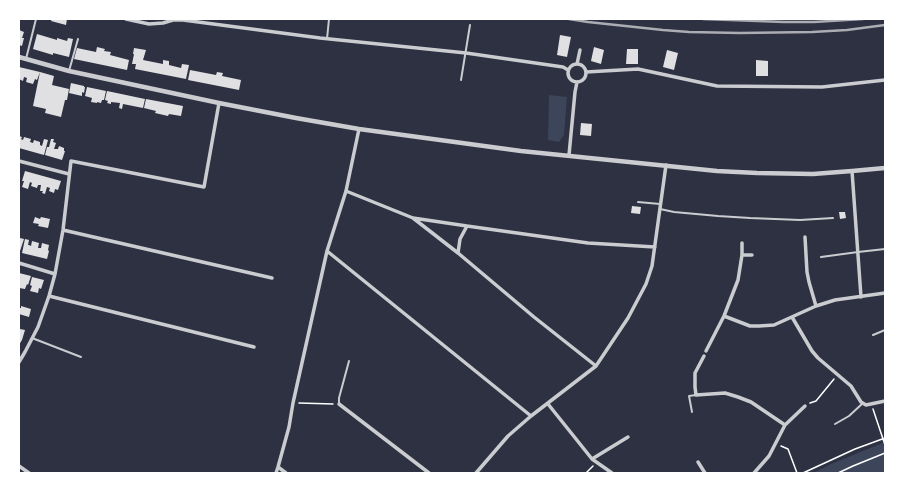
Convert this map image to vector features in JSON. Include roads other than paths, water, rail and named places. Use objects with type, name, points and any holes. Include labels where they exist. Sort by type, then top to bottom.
[{"type":"street","points":[[126,19],[149,24],[183,20],[327,39],[466,53],[563,67],[568,70]]},
{"type":"street","points":[[577,64],[580,50]]},
{"type":"street","points":[[19,57],[69,71],[296,118],[359,129],[521,151],[717,171],[757,173],[813,174],[885,168]]},
{"type":"street","points":[[577,64],[583,66],[586,75],[582,81],[577,82],[570,78],[568,75],[568,70],[577,64]]},
{"type":"street","points":[[586,72],[638,69],[717,86],[822,86],[885,80]]},
{"type":"street","points":[[570,155],[577,82]]},
{"type":"street","points":[[19,362],[38,327],[55,274],[63,230],[71,161],[204,187],[219,103]]},
{"type":"street","points":[[276,473],[289,427],[327,251],[346,191],[359,129]]},
{"type":"street","points":[[19,161],[69,174]]},
{"type":"street","points":[[476,473],[508,436],[531,416],[596,366],[628,318],[646,284],[652,266],[666,165]]},
{"type":"street","points":[[852,171],[861,297]]},
{"type":"street","points":[[346,191],[413,218],[588,243],[655,248]]},
{"type":"street","points":[[413,218],[596,366]]},
{"type":"street","points":[[458,253],[460,238],[467,226]]},
{"type":"street","points":[[63,230],[272,278]]},
{"type":"street","points":[[805,237],[807,272],[816,306]]},
{"type":"street","points":[[706,350],[724,316],[738,280],[742,255],[742,243]]},
{"type":"street","points":[[327,251],[531,416]]},
{"type":"street","points":[[742,255],[752,255]]},
{"type":"street","points":[[19,263],[55,274]]},
{"type":"street","points":[[724,316],[750,326],[774,325],[816,306],[835,300],[885,293]]},
{"type":"street","points":[[49,296],[254,347]]},
{"type":"street","points":[[792,317],[812,351],[818,358],[851,386],[863,403],[866,405],[885,401]]},
{"type":"street","points":[[704,356],[695,373],[696,395],[725,393],[752,402],[785,425]]},
{"type":"street","points":[[339,404],[429,473]]},
{"type":"street","points":[[548,404],[592,459],[612,473]]},
{"type":"street","points":[[754,473],[769,456],[785,425],[805,406]]},
{"type":"street","points":[[592,459],[628,437]]},
{"type":"street","points":[[698,462],[705,473]]},
{"type":"street","points":[[19,466],[29,473]]},
{"type":"street","points":[[278,467],[286,473]]},
{"type":"lane","points":[[26,59],[36,19]]},
{"type":"lane","points":[[327,39],[329,19]]},
{"type":"lane","points":[[461,80],[470,25]]},
{"type":"lane","points":[[69,71],[78,40]]},
{"type":"lane","points":[[638,202],[661,205]]},
{"type":"lane","points":[[660,210],[750,218],[800,220],[833,218]]},
{"type":"lane","points":[[821,257],[885,249]]},
{"type":"lane","points":[[873,336],[885,330]]},
{"type":"lane","points":[[32,338],[80,357]]},
{"type":"lane","points":[[339,404],[339,398],[349,361]]},
{"type":"lane","points":[[692,412],[689,396],[696,395]]},
{"type":"lane","points":[[835,424],[849,416],[863,403]]},
{"type":"railway","points":[[569,19],[663,30],[740,33],[812,32],[847,30],[885,25]]},
{"type":"railway","points":[[703,19],[784,22],[863,19]]}]
